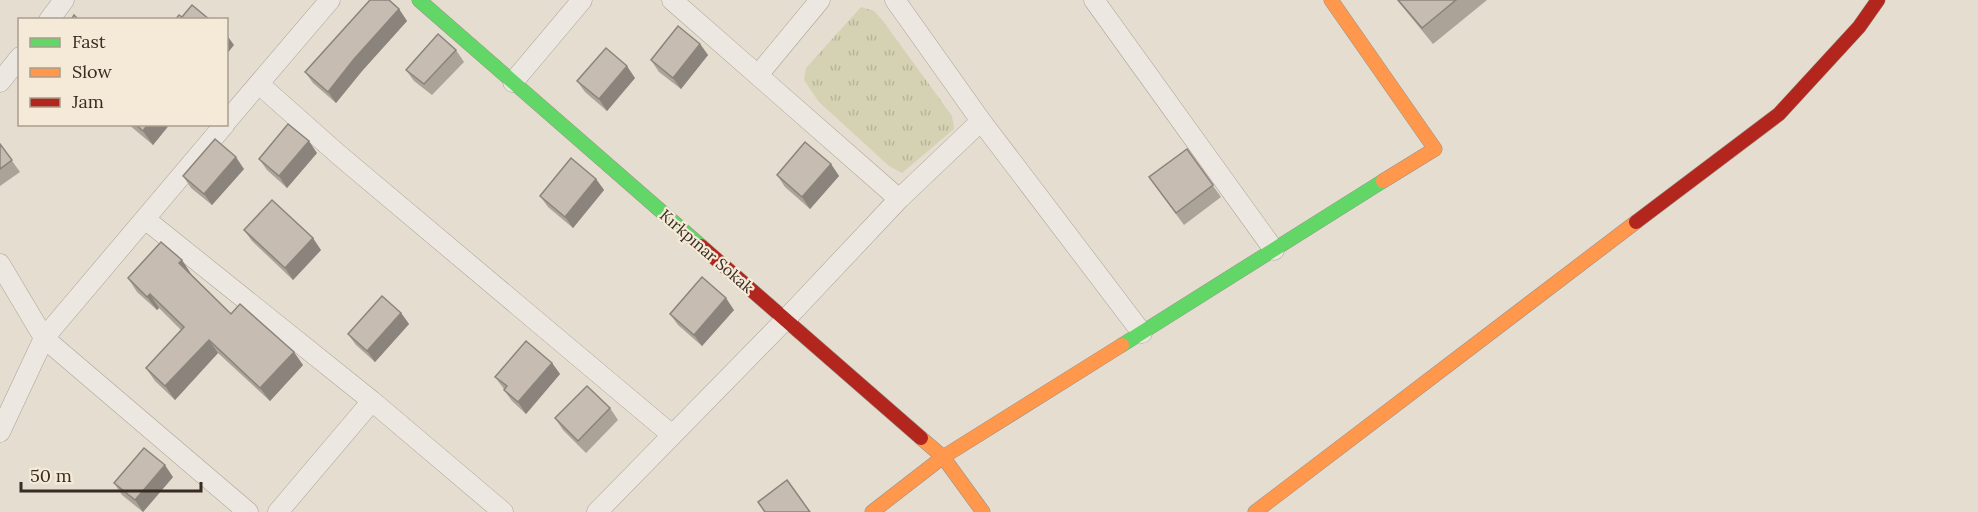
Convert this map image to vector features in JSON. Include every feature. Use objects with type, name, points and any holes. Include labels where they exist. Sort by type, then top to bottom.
[{"type":"street","points":[[50,18],[64,0]]},
{"type":"street","points":[[228,121],[330,0]]},
{"type":"street","name":"Kırkpınar Sokak","points":[[419,0],[943,458],[983,512]]},
{"type":"street","points":[[513,82],[582,0]]},
{"type":"street","points":[[672,0],[898,199]]},
{"type":"street","points":[[758,75],[820,0]]},
{"type":"street","points":[[895,0],[981,122],[1142,333]]},
{"type":"street","points":[[1094,0],[1274,250]]},
{"type":"street","points":[[872,512],[943,458],[1435,149],[1331,0]]},
{"type":"street","points":[[1255,512],[1779,114],[1859,27],[1878,0]]},
{"type":"street","points":[[0,82],[18,60]]},
{"type":"street","points":[[259,84],[339,155],[672,435]]},
{"type":"street","points":[[597,512],[785,320],[898,199],[981,122]]},
{"type":"street","points":[[0,432],[44,338],[223,126]]},
{"type":"street","points":[[145,219],[372,401],[503,512]]},
{"type":"street","points":[[0,264],[44,338],[248,512]]},
{"type":"street","points":[[278,512],[372,401]]},
{"type":"green space","points":[[861,7],[874,11],[883,21],[952,116],[954,129],[902,173],[889,166],[819,102],[804,80],[806,68]]},
{"type":"building","points":[[370,0],[389,0],[399,9],[328,92],[305,72]]},
{"type":"building","points":[[1398,0],[1456,0],[1422,28]]},
{"type":"building","points":[[192,5],[208,18],[177,18],[179,15],[182,17]]},
{"type":"building","points":[[678,26],[700,44],[673,78],[651,60]]},
{"type":"building","points":[[438,34],[456,50],[424,84],[406,70]]},
{"type":"building","points":[[606,48],[627,66],[599,99],[577,81]]},
{"type":"building","points":[[288,124],[309,141],[279,176],[259,159]]},
{"type":"building","points":[[137,126],[147,126],[143,131]]},
{"type":"building","points":[[215,139],[236,157],[204,194],[183,176]]},
{"type":"building","points":[[805,142],[831,164],[802,197],[777,175]]},
{"type":"building","points":[[0,144],[12,160],[0,169]]},
{"type":"building","points":[[1187,149],[1213,185],[1176,213],[1149,177]]},
{"type":"building","points":[[571,158],[596,179],[565,217],[540,196]]},
{"type":"building","points":[[272,200],[313,238],[285,268],[244,230]]},
{"type":"building","points":[[161,242],[182,260],[179,263],[231,314],[240,304],[294,352],[260,388],[209,340],[165,386],[146,368],[184,327],[150,294],[147,297],[128,278]]},
{"type":"building","points":[[702,277],[726,298],[694,335],[670,314]]},
{"type":"building","points":[[382,296],[401,313],[367,351],[348,334]]},
{"type":"building","points":[[526,341],[552,363],[518,402],[504,390],[507,386],[495,377]]},
{"type":"building","points":[[587,386],[610,408],[578,441],[555,418]]},
{"type":"building","points":[[144,448],[165,465],[135,500],[114,483]]},
{"type":"building","points":[[787,480],[810,512],[765,512],[758,502]]},
{"type":"traffic: fast","points":[[419,0],[701,246]]},
{"type":"traffic: fast","points":[[1122,345],[1383,181]]},
{"type":"traffic: slow","points":[[1331,0],[1435,149],[1383,181]]},
{"type":"traffic: slow","points":[[1255,512],[1636,222]]},
{"type":"traffic: slow","points":[[872,512],[943,457],[1122,345]]},
{"type":"traffic: slow","points":[[921,438],[943,457],[983,512]]},
{"type":"traffic: jam","points":[[1636,222],[1779,114],[1859,27],[1878,0]]},
{"type":"traffic: jam","points":[[701,246],[921,438]]}]
